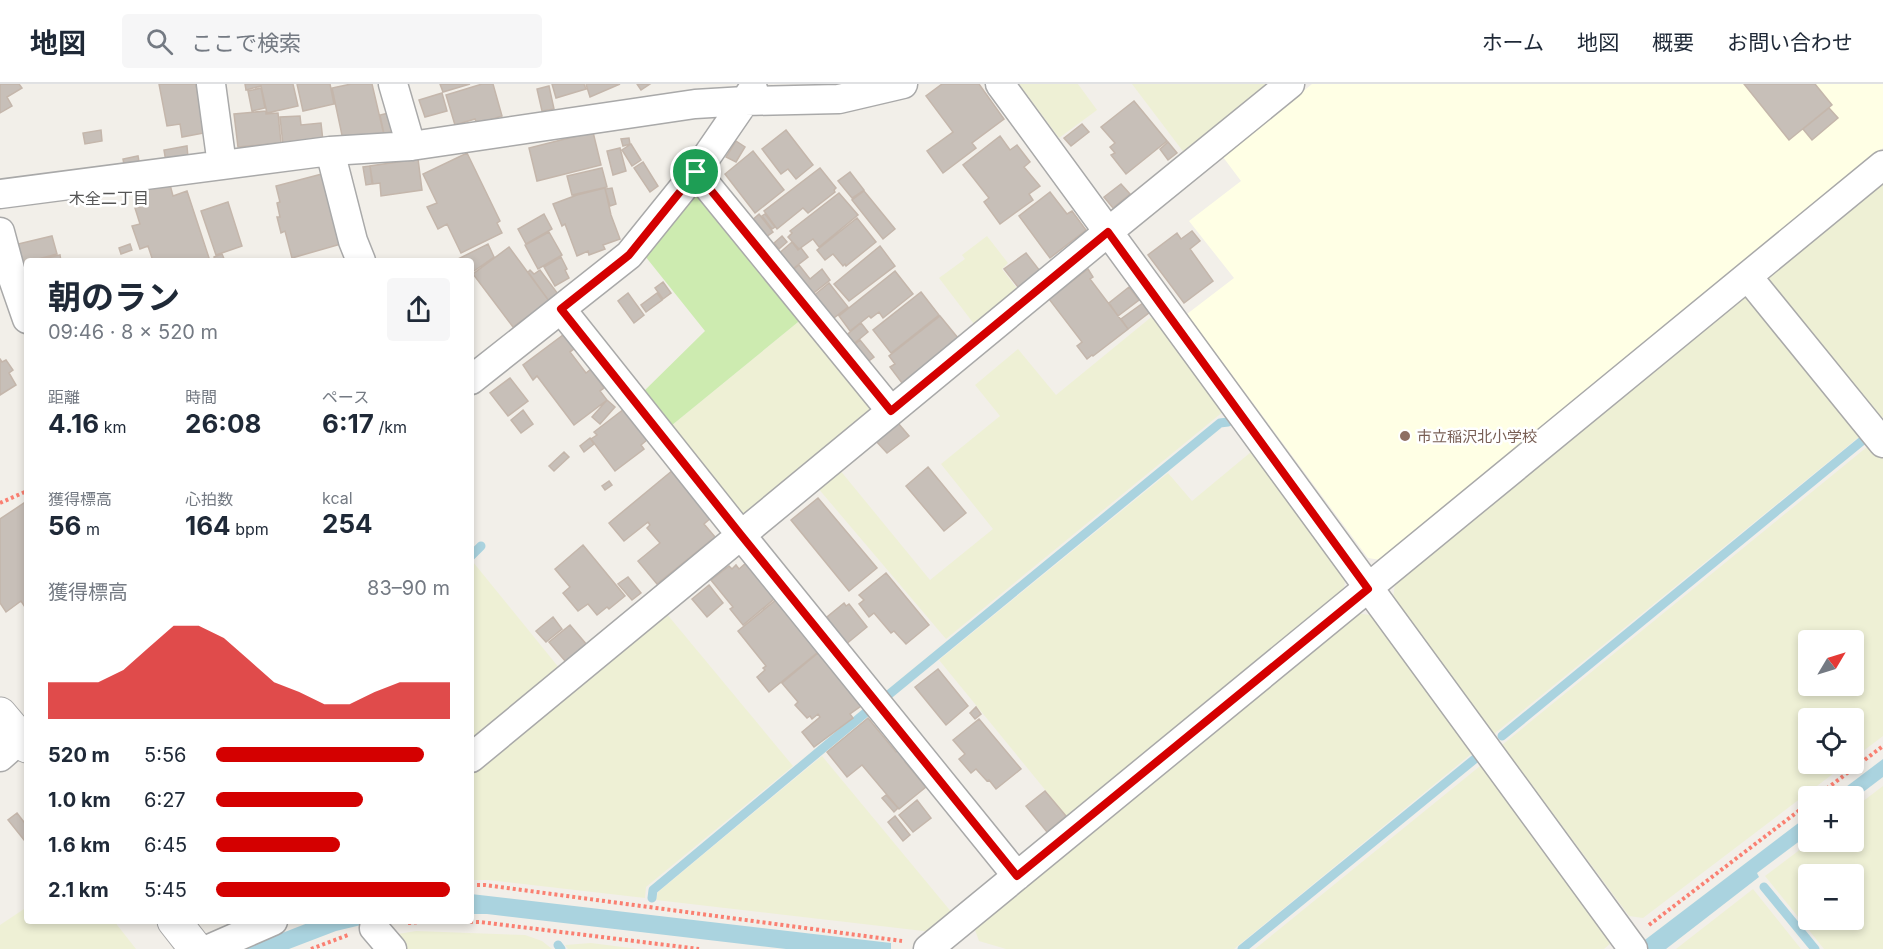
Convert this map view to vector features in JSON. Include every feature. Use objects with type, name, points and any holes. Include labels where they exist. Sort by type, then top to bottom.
[{"type":"street","points":[[211,84],[222,165]]},
{"type":"street","points":[[393,84],[411,146]]},
{"type":"street","points":[[0,194],[330,152],[411,146],[695,104],[753,89],[839,99],[903,84]]},
{"type":"street","points":[[1000,84],[1630,946]]},
{"type":"street","points":[[474,756],[1290,84]]},
{"type":"street","points":[[474,378],[629,255],[696,172],[753,89]]},
{"type":"street","points":[[330,152],[353,241],[360,258]]},
{"type":"street","points":[[931,947],[1883,165]]},
{"type":"street","points":[[696,172],[891,411]]},
{"type":"street","points":[[0,232],[24,310]]},
{"type":"street","points":[[1748,277],[1883,443]]},
{"type":"street","points":[[561,309],[1017,876]]},
{"type":"street","points":[[176,924],[196,949]]},
{"type":"street","points":[[209,949],[266,924]]},
{"type":"street","points":[[374,928],[392,949]]},
{"type":"path","points":[[0,503],[24,491]]},
{"type":"path","points":[[1830,786],[1883,746]]},
{"type":"path","points":[[1630,946],[1798,812]]},
{"type":"path","points":[[474,885],[931,947]]},
{"type":"path","points":[[474,922],[699,949]]},
{"type":"shaded area","points":[[1019,84],[1078,84],[1097,110],[1059,138]]},
{"type":"shaded area","points":[[1132,84],[1272,84],[1185,154]]},
{"type":"shaded area","name":"市立稲沢北小学校","points":[[1312,84],[1883,84],[1883,148],[1381,560],[1368,558],[1187,314],[1234,278],[1189,221],[1241,181],[1223,157]]},
{"type":"shaded area","points":[[1883,183],[1883,417],[1876,423],[1767,289],[1767,277]]},
{"type":"shaded area","points":[[987,236],[1008,263],[1002,269],[1019,291],[974,324],[939,278],[965,259],[962,255]]},
{"type":"shaded area","points":[[1740,297],[1756,299],[1865,432],[1494,734],[1393,598],[1396,577]]},
{"type":"shaded area","points":[[1155,314],[1224,411],[946,639],[817,487],[839,469],[930,580],[993,529],[941,464],[1000,416],[975,385],[1018,349],[1056,395]]},
{"type":"shaded area","points":[[803,318],[877,408],[745,517],[666,430]]},
{"type":"shaded area","points":[[1873,442],[1883,454],[1883,736],[1864,750],[1864,708],[1798,708],[1798,774],[1833,774],[1817,786],[1798,786],[1798,800],[1643,918],[1629,916],[1502,745]]},
{"type":"shaded area","points":[[1251,452],[1346,574],[1343,595],[1069,819],[939,660],[1168,473],[1192,501]]},
{"type":"shaded area","points":[[474,563],[560,669],[474,741]]},
{"type":"shaded area","points":[[666,613],[793,766],[646,887],[645,898],[474,880],[474,771]]},
{"type":"shaded area","points":[[1356,613],[1377,616],[1476,750],[1234,949],[1006,949],[979,941],[974,927]]},
{"type":"shaded area","points":[[822,756],[953,914],[932,932],[656,900],[658,892]]},
{"type":"shaded area","points":[[1485,762],[1612,935],[1611,943],[1604,949],[1255,949]]},
{"type":"shaded area","points":[[1883,786],[1883,949],[1824,949],[1809,930],[1864,930],[1864,864],[1798,864],[1798,917],[1765,876],[1798,851],[1864,852],[1864,800]]},
{"type":"shaded area","points":[[1753,889],[1801,949],[1676,949]]},
{"type":"shaded area","points":[[24,909],[24,924],[116,924],[136,949],[0,949],[0,925]]},
{"type":"shaded area","points":[[416,931],[525,935],[542,941],[552,949],[404,949],[397,941],[398,934]]},
{"type":"shaded area","points":[[591,943],[638,949],[568,949],[565,945]]},
{"type":"green space","points":[[699,190],[803,318],[666,430],[640,395],[705,331],[645,256]]},
{"type":"water","points":[[1883,759],[1883,777],[1864,791],[1864,786],[1847,786]]},
{"type":"water","points":[[1798,823],[1798,842],[1757,873],[1759,877],[1666,949],[1633,949]]},
{"type":"water","points":[[474,894],[891,943],[891,949],[786,949],[474,914]]},
{"type":"water","points":[[305,924],[365,924],[336,931],[289,949],[241,949]]},
{"type":"building","points":[[0,84],[19,84],[22,88],[7,97],[12,106],[0,113]]},
{"type":"building","points":[[159,84],[196,84],[204,133],[182,137],[180,124],[167,126]]},
{"type":"building","points":[[245,84],[293,84],[298,106],[267,113],[261,86],[246,90]]},
{"type":"building","points":[[297,84],[330,84],[334,104],[303,111]]},
{"type":"building","points":[[351,84],[372,84],[384,135],[343,140],[332,88]]},
{"type":"building","points":[[440,84],[470,84],[443,92]]},
{"type":"building","points":[[482,84],[493,84],[502,116],[477,124],[475,119],[455,125],[446,95]]},
{"type":"building","points":[[552,84],[584,84],[586,89],[556,98]]},
{"type":"building","points":[[586,84],[620,84],[590,97]]},
{"type":"building","points":[[637,84],[650,84],[641,90]]},
{"type":"building","points":[[942,84],[979,84],[1004,119],[972,143],[976,148],[943,173],[927,151],[953,132],[926,96]]},
{"type":"building","points":[[1744,84],[1815,84],[1832,105],[1789,140]]},
{"type":"building","points":[[549,86],[554,109],[542,111],[537,89]]},
{"type":"building","points":[[261,88],[265,108],[252,111],[248,91]]},
{"type":"building","points":[[442,93],[447,111],[425,117],[419,100]]},
{"type":"building","points":[[1134,101],[1167,141],[1126,174],[1111,155],[1115,153],[1110,147],[1115,143],[1101,127]]},
{"type":"building","points":[[1829,108],[1838,118],[1812,140],[1803,129]]},
{"type":"building","points":[[266,111],[266,114],[278,113],[281,143],[238,147],[234,114]]},
{"type":"building","points":[[393,112],[397,131],[384,134],[380,115]]},
{"type":"building","points":[[300,116],[301,125],[321,123],[323,141],[283,145],[280,117]]},
{"type":"building","points":[[1082,124],[1089,132],[1071,146],[1064,138]]},
{"type":"building","points":[[101,130],[102,141],[85,144],[83,133]]},
{"type":"building","points":[[786,130],[813,165],[796,179],[788,169],[781,174],[762,149]]},
{"type":"building","points":[[593,132],[601,165],[537,181],[529,148]]},
{"type":"building","points":[[1000,136],[1010,150],[1017,145],[1030,162],[1024,167],[1040,186],[1029,194],[1033,200],[1000,224],[984,202],[989,198],[963,165]]},
{"type":"building","points":[[629,138],[630,144],[623,146],[621,139]]},
{"type":"building","points":[[736,141],[745,147],[736,162],[726,157]]},
{"type":"building","points":[[1168,142],[1177,153],[1168,160],[1160,149]]},
{"type":"building","points":[[631,144],[641,160],[632,166],[622,150]]},
{"type":"building","points":[[187,146],[188,158],[166,162],[164,150]]},
{"type":"building","points":[[620,148],[626,171],[613,175],[607,151]]},
{"type":"building","points":[[753,151],[784,190],[755,213],[725,174]]},
{"type":"building","points":[[467,153],[500,221],[497,223],[502,233],[461,253],[447,224],[438,229],[427,207],[437,203],[423,174]]},
{"type":"building","points":[[138,156],[140,167],[125,170],[123,159]]},
{"type":"building","points":[[418,159],[422,190],[381,196],[380,183],[373,184],[370,166]]},
{"type":"building","points":[[643,162],[658,186],[650,192],[634,168]]},
{"type":"building","points":[[370,166],[372,184],[366,185],[363,167]]},
{"type":"building","points":[[602,168],[607,187],[572,195],[567,176]]},
{"type":"building","points":[[820,168],[836,188],[835,192],[808,213],[803,208],[777,229],[764,211]]},
{"type":"building","points":[[850,172],[864,190],[852,198],[838,181]]},
{"type":"building","points":[[322,174],[341,244],[292,258],[285,231],[281,233],[277,217],[280,217],[277,203],[280,202],[276,186]]},
{"type":"building","points":[[169,181],[173,196],[187,191],[209,258],[152,258],[148,246],[140,249],[132,226],[140,224],[135,208],[147,205],[142,190]]},
{"type":"building","points":[[1121,184],[1130,194],[1113,208],[1104,197]]},
{"type":"building","points":[[605,188],[611,215],[620,239],[603,245],[605,249],[589,255],[588,251],[577,256],[565,224],[562,226],[553,204]]},
{"type":"building","points":[[612,188],[616,204],[610,206],[605,189]]},
{"type":"building","points":[[864,191],[895,229],[883,239],[852,200]]},
{"type":"building","points":[[1050,192],[1067,214],[1072,211],[1086,230],[1050,258],[1019,216]]},
{"type":"building","points":[[839,193],[858,215],[819,247],[813,239],[799,249],[788,237],[792,233],[790,231]]},
{"type":"building","points":[[228,202],[242,246],[216,255],[201,211]]},
{"type":"building","points":[[544,214],[552,229],[526,244],[518,229]]},
{"type":"building","points":[[759,214],[773,232],[763,239],[750,222]]},
{"type":"building","points":[[765,214],[775,227],[772,229],[762,216]]},
{"type":"building","points":[[857,218],[876,242],[846,266],[845,264],[843,266],[833,254],[825,260],[817,250]]},
{"type":"building","points":[[1192,231],[1200,241],[1190,249],[1213,281],[1184,303],[1148,255],[1177,233],[1181,239]]},
{"type":"building","points":[[549,232],[562,255],[538,269],[525,245]]},
{"type":"building","points":[[52,236],[57,254],[42,258],[24,258],[23,263],[18,244]]},
{"type":"building","points":[[782,236],[787,242],[779,249],[774,243]]},
{"type":"building","points":[[792,242],[808,257],[790,271],[777,255]]},
{"type":"building","points":[[130,244],[132,250],[121,254],[119,248]]},
{"type":"building","points":[[488,244],[494,257],[474,271],[474,258],[460,258]]},
{"type":"building","points":[[880,246],[895,266],[849,301],[834,284]]},
{"type":"building","points":[[509,247],[549,301],[513,327],[474,273]]},
{"type":"building","points":[[1026,253],[1040,271],[1018,287],[1004,269]]},
{"type":"building","points":[[222,254],[224,258],[214,258]]},
{"type":"building","points":[[561,257],[569,278],[555,286],[544,267]]},
{"type":"building","points":[[799,265],[810,279],[822,269],[830,280],[810,296],[790,272]]},
{"type":"building","points":[[1088,269],[1093,277],[1090,279],[1128,329],[1087,359],[1077,346],[1082,342],[1049,299]]},
{"type":"building","points":[[530,270],[534,274],[540,270],[558,294],[549,301],[528,272]]},
{"type":"building","points":[[895,271],[913,294],[883,318],[879,312],[871,318],[869,316],[850,331],[839,316]]},
{"type":"building","points":[[663,282],[671,293],[663,299],[655,288]]},
{"type":"building","points":[[829,283],[848,307],[830,321],[812,297]]},
{"type":"building","points":[[1129,287],[1139,300],[1118,316],[1109,303]]},
{"type":"building","points":[[921,292],[939,315],[891,353],[873,330]]},
{"type":"building","points":[[628,293],[644,315],[634,323],[618,301]]},
{"type":"building","points":[[657,293],[662,300],[646,312],[641,305]]},
{"type":"building","points":[[1143,303],[1150,312],[1128,329],[1121,319]]},
{"type":"building","points":[[940,316],[958,338],[902,383],[890,367],[895,364],[889,356]]},
{"type":"building","points":[[861,323],[868,332],[851,346],[844,337]]},
{"type":"building","points":[[567,332],[578,346],[570,352],[586,373],[591,369],[604,388],[600,391],[607,400],[574,425],[537,376],[533,380],[523,365]]},
{"type":"building","points":[[860,340],[874,357],[866,363],[852,347]]},
{"type":"building","points":[[0,359],[2,362],[6,360],[13,370],[9,373],[16,385],[0,395]]},
{"type":"building","points":[[510,378],[528,401],[508,416],[490,393]]},
{"type":"building","points":[[607,400],[615,407],[600,424],[592,417]]},
{"type":"building","points":[[624,409],[647,440],[641,445],[644,449],[615,471],[591,439],[597,435],[594,432]]},
{"type":"building","points":[[523,410],[533,424],[521,433],[511,420]]},
{"type":"building","points":[[898,423],[909,436],[887,453],[876,441]]},
{"type":"building","points":[[590,438],[594,444],[584,452],[580,446]]},
{"type":"building","points":[[564,452],[569,457],[554,471],[549,466]]},
{"type":"building","points":[[928,467],[966,513],[944,531],[906,486]]},
{"type":"building","points":[[673,470],[712,517],[704,524],[715,537],[657,584],[638,561],[660,543],[647,528],[650,525],[648,522],[624,541],[609,523]]},
{"type":"building","points":[[609,481],[612,485],[605,490],[602,486]]},
{"type":"building","points":[[818,498],[877,568],[849,591],[791,520]]},
{"type":"building","points":[[24,503],[24,606],[21,601],[6,612],[0,603],[0,519]]},
{"type":"building","points":[[583,545],[625,596],[597,615],[588,604],[578,611],[563,593],[570,587],[555,569]]},
{"type":"building","points":[[746,563],[779,595],[743,625],[730,609],[733,607],[711,580],[729,566],[732,569],[736,565],[739,569]]},
{"type":"building","points":[[886,573],[929,625],[906,644],[894,631],[891,633],[874,613],[869,617],[859,604],[864,600],[859,595]]},
{"type":"building","points":[[628,577],[641,593],[632,600],[618,584]]},
{"type":"building","points":[[709,585],[723,603],[707,617],[692,599]]},
{"type":"building","points":[[777,599],[818,652],[769,692],[757,677],[766,666],[738,631]]},
{"type":"building","points":[[844,603],[846,606],[849,604],[867,627],[845,645],[826,623],[829,620],[827,617]]},
{"type":"building","points":[[553,617],[562,629],[546,642],[536,631]]},
{"type":"building","points":[[570,625],[587,645],[566,662],[549,642]]},
{"type":"building","points":[[818,653],[861,706],[850,714],[853,718],[814,747],[802,732],[820,717],[818,714],[812,719],[810,716],[807,718],[795,705],[798,702],[782,683]]},
{"type":"building","points":[[938,669],[968,706],[946,725],[915,687]]},
{"type":"building","points":[[976,707],[981,714],[975,719],[970,713]]},
{"type":"building","points":[[868,718],[896,752],[898,750],[926,787],[899,809],[862,765],[847,777],[827,752]]},
{"type":"building","points":[[979,719],[1021,769],[996,789],[976,769],[971,773],[959,759],[965,754],[953,740]]},
{"type":"building","points":[[1045,791],[1066,816],[1047,832],[1026,806]]},
{"type":"building","points":[[886,795],[898,808],[894,812],[882,798]]},
{"type":"building","points":[[917,800],[931,818],[913,832],[899,815]]},
{"type":"building","points":[[17,813],[24,822],[24,840],[8,820]]},
{"type":"building","points":[[895,816],[910,835],[903,841],[888,822]]},
{"type":"waterway","points":[[887,696],[1220,423],[1228,422]]},
{"type":"waterway","points":[[1502,736],[1868,436]]},
{"type":"waterway","points":[[474,553],[481,546]]},
{"type":"waterway","points":[[652,898],[653,890],[870,709]]},
{"type":"waterway","points":[[1242,949],[1476,758]]},
{"type":"waterway","points":[[1764,887],[1815,949]]},
{"type":"waterway","points":[[558,945],[561,949]]},
{"type":"place","name":"市立稲沢北小学校","points":[[1405,436]]},
{"type":"district","name":"木全二丁目","points":[[109,198]]},
{"type":"route","points":[[696,172],[891,411],[1108,232],[1368,589],[1017,876],[561,309],[629,255],[696,172]]}]
